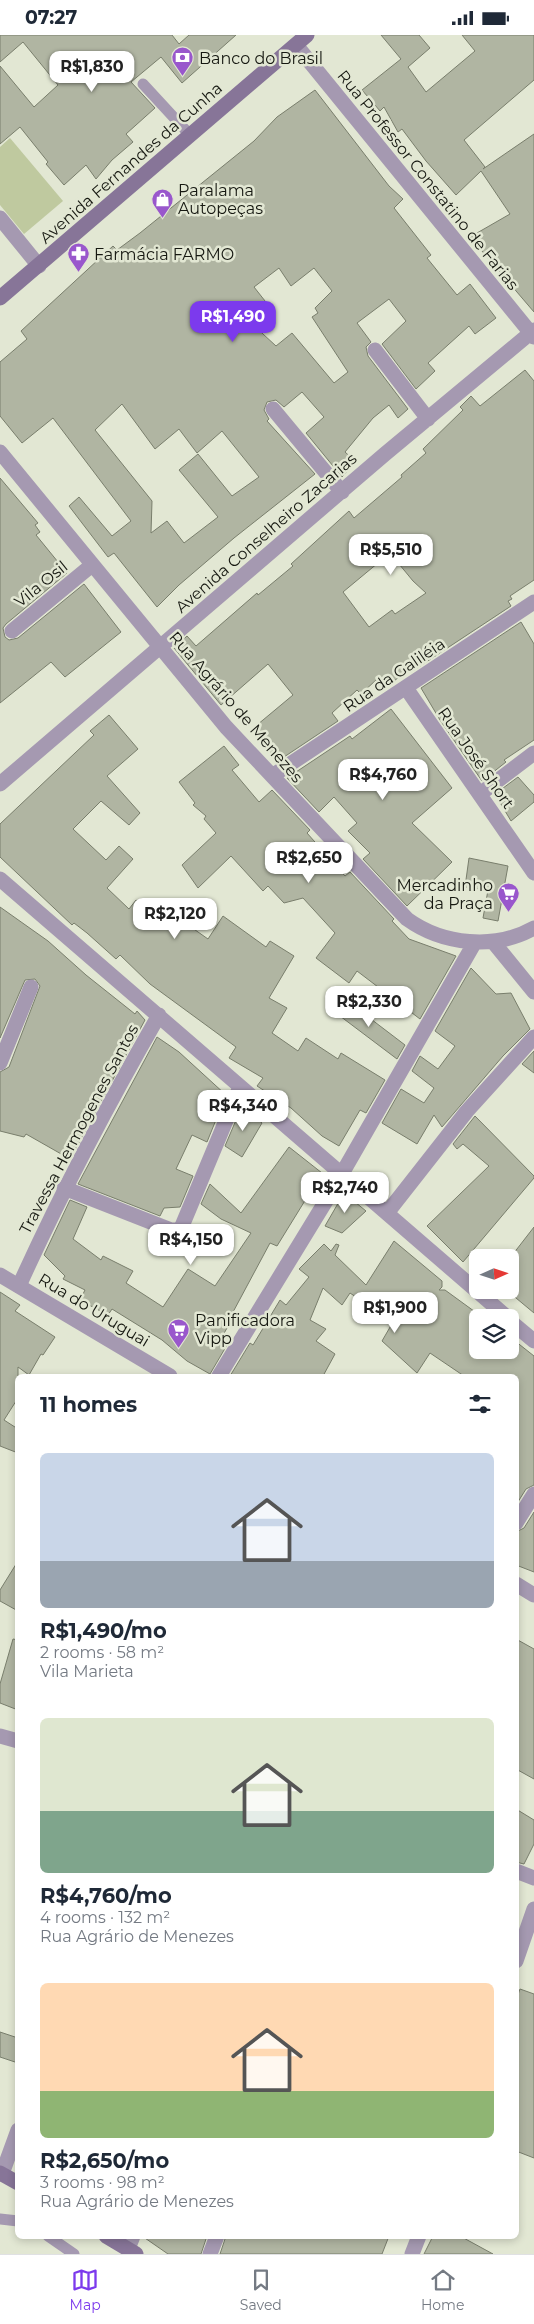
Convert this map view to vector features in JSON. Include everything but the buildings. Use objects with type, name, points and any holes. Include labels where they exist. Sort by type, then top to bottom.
[{"type":"main road","name":"Avenida Fernandes da Cunha","points":[[0,298],[301,40]]},
{"type":"main road","points":[[1,2173],[15,2181]]},
{"type":"main road","points":[[114,2239],[132,2246]]},
{"type":"street","name":"Rua Professor Constatino de Farias","points":[[301,40],[533,334]]},
{"type":"street","points":[[0,218],[38,265]]},
{"type":"street","name":"Avenida Conselheiro Zacarias","points":[[0,785],[428,419],[533,334]]},
{"type":"street","points":[[375,350],[428,419]]},
{"type":"street","points":[[273,409],[342,492]]},
{"type":"street","name":"Rua Agrário de Menezes","points":[[0,452],[226,727],[407,919],[421,929],[437,936],[475,942],[494,943],[515,938],[534,928]]},
{"type":"street","name":"Vila Osil","points":[[12,631],[92,565]]},
{"type":"street","name":"Rua da Galiléia","points":[[272,776],[534,602]]},
{"type":"street","name":"Rua José Short","points":[[406,688],[534,873]]},
{"type":"street","points":[[480,794],[534,753]]},
{"type":"street","points":[[0,879],[497,1309]]},
{"type":"street","points":[[220,1374],[341,1175],[475,942]]},
{"type":"street","points":[[494,943],[534,993]]},
{"type":"street","points":[[0,1063],[31,987]]},
{"type":"street","name":"Travessa Hermogenes Santos","points":[[19,1286],[64,1188],[111,1098],[159,1015]]},
{"type":"street","points":[[387,1213],[468,1111],[534,1037]]},
{"type":"street","points":[[64,1188],[171,1230],[178,1230],[182,1226],[240,1087]]},
{"type":"street","name":"Rua do Uruguai","points":[[0,1275],[167,1374]]},
{"type":"street","points":[[519,1328],[534,1341]]},
{"type":"street","points":[[519,1518],[534,1494]]},
{"type":"street","points":[[519,1586],[534,1595]]},
{"type":"street","points":[[0,1736],[15,1740]]},
{"type":"street","points":[[519,1872],[534,1878]]},
{"type":"street","points":[[519,1952],[534,1909]]},
{"type":"street","points":[[1,2173],[15,2138]]},
{"type":"street","points":[[210,2254],[216,2239]]},
{"type":"street","points":[[412,2254],[418,2239]]},
{"type":"lane","points":[[143,84],[190,135]]},
{"type":"lane","points":[[0,2219],[15,2221]]},
{"type":"lane","points":[[52,2239],[74,2254]]},
{"type":"green space","points":[[10,138],[63,201],[24,234],[0,205],[0,147]]},
{"type":"place","name":"Banco do Brasil","points":[[183,77]]},
{"type":"place","name":"Paralama Autopeças","points":[[162,218]]},
{"type":"place","name":"Farmácia FARMO","points":[[78,273]]},
{"type":"place","name":"Mercadinho da Praça","points":[[509,913]]},
{"type":"place","name":"Panificadora Vipp","points":[[179,1348]]}]
